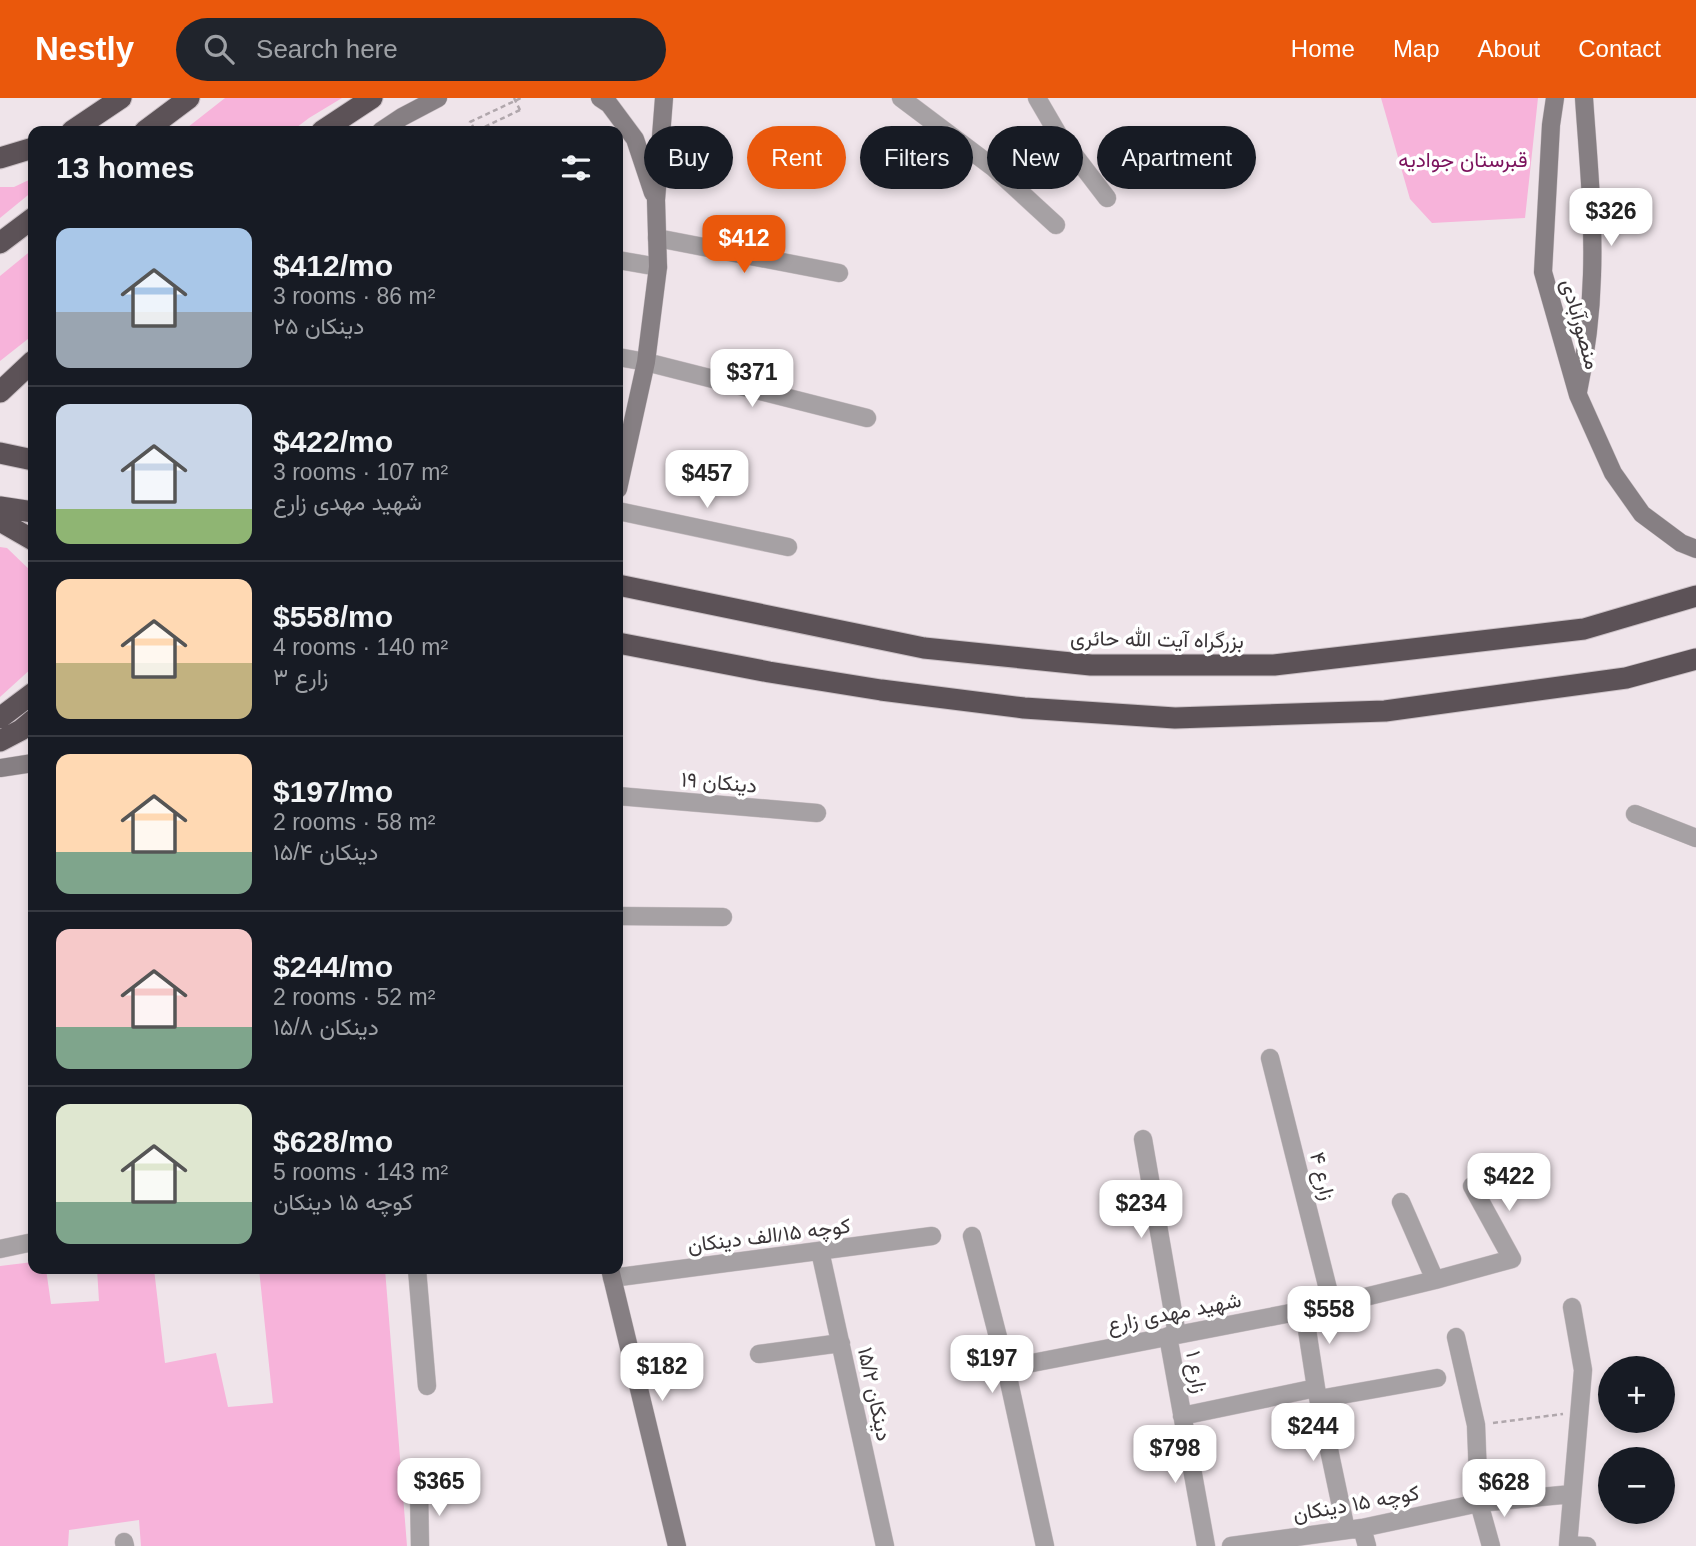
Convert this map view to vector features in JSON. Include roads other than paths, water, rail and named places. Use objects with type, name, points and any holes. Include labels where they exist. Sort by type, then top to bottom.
[{"type":"highway","points":[[79,126],[121,98]]},
{"type":"highway","points":[[152,126],[188,98]]},
{"type":"highway","points":[[330,126],[372,98]]},
{"type":"highway","points":[[0,158],[28,150]]},
{"type":"highway","points":[[0,243],[28,222]]},
{"type":"highway","points":[[0,392],[28,366]]},
{"type":"highway","points":[[0,453],[28,459]]},
{"type":"highway","points":[[0,507],[28,511]]},
{"type":"highway","points":[[0,521],[28,537]]},
{"type":"highway","name":"بزرگراه آیت الله حائری","points":[[623,586],[925,648],[1091,665],[1274,665],[1584,629],[1696,596]]},
{"type":"highway","points":[[623,644],[881,691],[1024,708],[1175,718],[1385,711],[1626,678],[1696,659]]},
{"type":"highway","points":[[0,718],[28,697]]},
{"type":"highway","points":[[0,741],[28,724]]},
{"type":"main road","points":[[388,126],[438,98]]},
{"type":"main road","points":[[600,98],[609,104],[635,139],[656,200]]},
{"type":"main road","points":[[623,466],[646,362],[658,267],[656,200],[664,98]]},
{"type":"main road","name":"منصورآبادی","points":[[1555,98],[1542,272],[1578,395],[1613,472],[1642,514],[1681,543],[1696,549]]},
{"type":"main road","name":"منصورآبادی","points":[[1578,395],[1592,275],[1584,98]]},
{"type":"main road","points":[[0,768],[28,764]]},
{"type":"main road","points":[[611,1274],[677,1546]]},
{"type":"street","points":[[901,98],[994,168],[1056,225]]},
{"type":"street","points":[[1037,98],[1058,134],[1107,198]]},
{"type":"street","points":[[657,238],[839,273]]},
{"type":"street","points":[[623,261],[658,267]]},
{"type":"street","points":[[623,358],[867,418]]},
{"type":"street","points":[[623,512],[788,547]]},
{"type":"street","name":"۱۹ دینکان","points":[[623,796],[817,813]]},
{"type":"street","points":[[1635,814],[1696,838]]},
{"type":"street","points":[[623,916],[723,917]]},
{"type":"street","name":"۴ زارع","points":[[1270,1058],[1332,1305]]},
{"type":"street","name":"۱ زارع","points":[[1143,1139],[1182,1416],[1206,1546]]},
{"type":"street","name":"شهید مهدی زارع","points":[[1006,1368],[1332,1305],[1512,1259],[1472,1186]]},
{"type":"street","points":[[1401,1202],[1435,1280]]},
{"type":"street","name":"کوچه ۱۵/الف دینکان","points":[[623,1272],[932,1236]]},
{"type":"street","points":[[972,1236],[1006,1368],[1045,1546]]},
{"type":"street","points":[[0,1249],[28,1243]]},
{"type":"street","name":"۱۵/۲ دینکان","points":[[820,1251],[885,1546]]},
{"type":"street","points":[[417,1274],[426,1385]]},
{"type":"street","points":[[1572,1307],[1583,1370],[1567,1545],[1587,1546]]},
{"type":"street","points":[[1304,1310],[1318,1393],[1354,1529],[1367,1546]]},
{"type":"street","points":[[1455,1337],[1476,1425],[1479,1503],[1491,1546]]},
{"type":"street","points":[[759,1354],[841,1343]]},
{"type":"street","points":[[1182,1416],[1318,1393],[1437,1378]]},
{"type":"street","points":[[419,1491],[420,1546]]},
{"type":"street","name":"کوچه ۱۵ دینکان","points":[[1231,1546],[1354,1529],[1479,1503],[1572,1494]]},
{"type":"park label","name":"قبرستان جوادیه","points":[[1463,159]]}]
